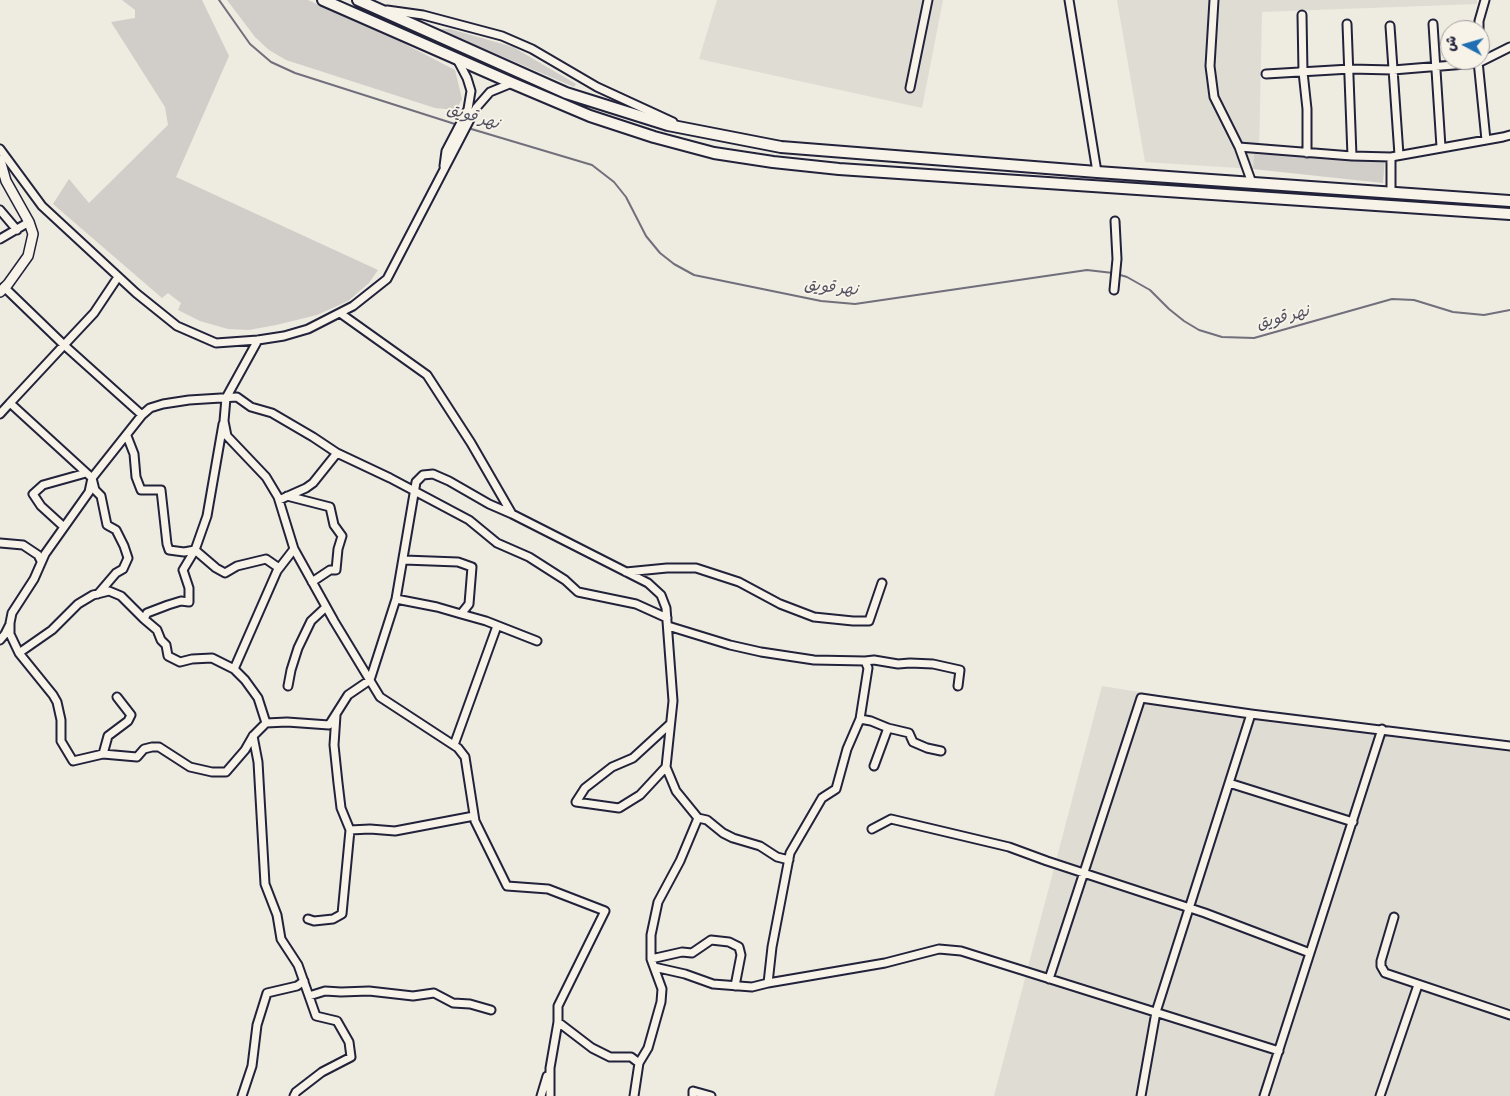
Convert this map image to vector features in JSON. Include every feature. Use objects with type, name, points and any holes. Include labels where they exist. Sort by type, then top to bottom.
[{"type":"main road","points":[[323,0],[512,84],[590,116],[654,137],[714,153],[772,162],[839,169],[1510,214]]},
{"type":"main road","points":[[358,0],[566,94],[668,125],[781,147],[1097,172],[1510,201]]},
{"type":"main road","points":[[1352,203],[1353,190]]},
{"type":"street","points":[[910,88],[928,0]]},
{"type":"street","points":[[1069,0],[1097,172]]},
{"type":"street","points":[[1214,0],[1210,66],[1214,97],[1239,147],[1252,183]]},
{"type":"street","points":[[1479,20],[1485,0]]},
{"type":"street","points":[[376,8],[423,16],[502,36],[532,49],[598,87],[686,129]]},
{"type":"street","points":[[1302,15],[1303,72],[1307,109],[1307,153]]},
{"type":"street","points":[[1347,24],[1352,156]]},
{"type":"street","points":[[1433,24],[1441,148]]},
{"type":"street","points":[[1390,26],[1395,156],[1391,193]]},
{"type":"street","points":[[1490,56],[1510,47]]},
{"type":"street","points":[[0,149],[42,206],[118,277],[177,326],[216,344],[284,336],[308,329],[353,306],[388,279],[444,169],[468,109],[470,92],[467,78],[457,58]]},
{"type":"street","points":[[1266,74],[1440,67]]},
{"type":"street","points":[[1479,70],[1486,140]]},
{"type":"street","points":[[450,153],[476,108],[490,92],[512,84]]},
{"type":"street","points":[[1239,147],[1352,156],[1395,156],[1510,135]]},
{"type":"street","points":[[0,160],[6,181],[29,222],[33,234],[28,256],[2,290],[142,415]]},
{"type":"street","points":[[0,210],[17,230]]},
{"type":"street","points":[[1114,287],[1117,259],[1115,221]]},
{"type":"street","points":[[0,239],[29,222]]},
{"type":"street","points":[[0,414],[94,313],[118,277]]},
{"type":"street","points":[[340,313],[427,375],[512,514]]},
{"type":"street","points":[[144,619],[147,613],[168,605],[181,601],[189,602],[189,588],[183,570],[195,550],[207,516],[224,421],[226,398],[258,340]]},
{"type":"street","points":[[64,527],[41,506],[33,494],[43,485],[89,475],[127,436],[142,415],[150,408],[163,404],[237,397],[251,407],[272,413],[314,437],[337,453],[414,490],[469,520],[497,543],[529,558],[565,580],[578,592],[636,604],[667,618]]},
{"type":"street","points":[[10,403],[89,475],[95,490],[101,496],[107,525],[116,530],[128,558],[123,570],[116,573],[98,594]]},
{"type":"street","points":[[224,421],[227,436],[266,477],[279,500],[294,549],[380,697],[454,745],[465,757],[474,821],[507,886],[548,889],[605,911],[558,1006],[558,1022],[550,1068],[541,1096]]},
{"type":"street","points":[[127,436],[134,454],[136,477],[142,490],[161,490],[169,550],[184,552],[195,550]]},
{"type":"street","points":[[279,500],[313,483],[337,453]]},
{"type":"street","points":[[89,475],[89,492],[41,561],[34,579],[12,613],[10,623],[10,634],[19,653],[57,702],[61,720],[61,741],[73,761],[102,754],[137,757],[144,749],[159,747],[190,767],[212,772],[226,772],[253,736],[266,723],[287,722],[329,725],[348,695],[370,680],[396,599],[416,482],[423,475],[433,474],[626,572],[648,584],[661,595],[666,608],[673,701],[666,767],[676,791],[698,818],[707,820],[723,833],[733,838],[760,846],[777,857],[789,860]]},
{"type":"street","points":[[287,496],[330,507],[334,525],[342,536],[338,549],[336,570],[330,570],[312,582]]},
{"type":"street","points":[[0,543],[22,545],[38,554],[41,561]]},
{"type":"street","points":[[234,669],[280,568],[294,549]]},
{"type":"street","points":[[195,550],[216,568],[226,572],[237,566],[266,559],[280,568]]},
{"type":"street","points":[[404,560],[458,562],[472,567],[468,604],[461,614]]},
{"type":"street","points":[[626,572],[667,568],[696,568],[739,582],[780,604],[814,617],[853,621],[869,620],[882,583]]},
{"type":"street","points":[[19,653],[52,630],[78,604],[92,595],[109,591],[121,596],[157,630],[161,640],[166,644],[168,656],[180,662],[212,658],[234,669],[258,698],[266,723]]},
{"type":"street","points":[[396,599],[437,607],[486,621],[537,641]]},
{"type":"street","points":[[288,686],[298,648],[311,621],[326,607]]},
{"type":"street","points":[[0,640],[10,623]]},
{"type":"street","points":[[454,745],[497,626]]},
{"type":"street","points":[[668,626],[761,652],[814,660],[865,662],[874,660],[898,664],[933,664],[960,670],[958,686]]},
{"type":"street","points":[[768,983],[772,947],[790,853],[822,798],[836,789],[847,749],[860,719],[868,668],[865,662]]},
{"type":"street","points":[[102,754],[108,736],[128,721],[131,715],[117,697]]},
{"type":"street","points":[[1049,979],[1142,698],[1251,714],[1510,746]]},
{"type":"street","points":[[308,919],[314,921],[333,919],[342,914],[350,830],[341,808],[334,745],[336,714]]},
{"type":"street","points":[[1141,1096],[1156,1012],[1251,714]]},
{"type":"street","points":[[860,719],[909,733],[913,742],[927,748],[941,750]]},
{"type":"street","points":[[666,767],[640,795],[619,808],[576,802],[585,788],[612,767],[633,758],[670,724]]},
{"type":"street","points":[[874,766],[888,728]]},
{"type":"street","points":[[1264,1096],[1382,729]]},
{"type":"street","points":[[253,736],[258,762],[265,884],[277,915],[281,939],[298,965],[316,1016],[337,1021],[349,1042],[351,1058],[322,1072],[296,1092],[294,1096]]},
{"type":"street","points":[[1229,783],[1353,822]]},
{"type":"street","points":[[350,830],[395,831],[474,816]]},
{"type":"street","points":[[634,1096],[639,1064],[648,1048],[662,989],[651,958],[650,934],[658,902],[680,861],[698,818]]},
{"type":"street","points":[[872,829],[891,819],[1009,847],[1190,908],[1310,953]]},
{"type":"street","points":[[1394,917],[1381,961],[1381,966],[1387,974],[1510,1015]]},
{"type":"street","points":[[651,958],[682,952],[692,953],[711,940],[730,942],[739,947],[741,955],[735,986]]},
{"type":"street","points":[[654,967],[685,974],[712,984],[752,987],[886,963],[939,948],[961,950],[1279,1051]]},
{"type":"street","points":[[242,1096],[252,1066],[257,1025],[267,993],[297,986],[304,981]]},
{"type":"street","points":[[1380,1096],[1418,984]]},
{"type":"street","points":[[309,996],[325,990],[341,992],[369,991],[413,996],[434,993],[453,1003],[470,1004],[491,1010]]},
{"type":"street","points":[[558,1022],[598,1051],[610,1057],[631,1057],[639,1064]]},
{"type":"street","points":[[550,1068],[550,1096]]},
{"type":"street","points":[[693,1096],[694,1091],[711,1096]]},
{"type":"shaded area","points":[[122,0],[202,0],[229,56],[176,177],[378,270],[369,283],[348,301],[317,315],[249,330],[228,329],[200,321],[178,310],[181,303],[168,293],[162,298],[53,204],[69,179],[89,203],[168,125],[165,107],[111,22],[135,18],[135,10]]},
{"type":"shaded area","points":[[227,0],[308,0],[397,40],[455,70],[462,99],[456,110],[435,108],[286,60],[269,50],[255,37]]},
{"type":"shaded area","points":[[717,0],[943,0],[922,108],[699,59]]},
{"type":"shaded area","points":[[1117,0],[1477,0],[1477,4],[1262,12],[1259,155],[1254,155],[1253,169],[1145,162]]},
{"type":"shaded area","points":[[438,29],[450,29],[513,47],[576,84],[574,87]]},
{"type":"shaded area","points":[[1254,154],[1385,159],[1383,183],[1253,169]]},
{"type":"shaded area","points":[[1102,686],[1510,752],[1510,1096],[994,1096]]},
{"type":"waterway","name":"نهر قويق","points":[[219,0],[250,44],[271,62],[295,73],[458,125]]},
{"type":"waterway","name":"نهر قويق","points":[[468,128],[592,165],[614,182],[626,197],[646,236],[660,253],[674,264],[694,275],[821,301],[855,304],[1087,270],[1113,273]]},
{"type":"waterway","name":"نهر قويق","points":[[1117,274],[1127,277],[1150,290],[1184,321],[1199,330],[1222,337],[1254,338],[1392,299],[1414,300],[1453,312],[1484,315],[1510,310]]}]
